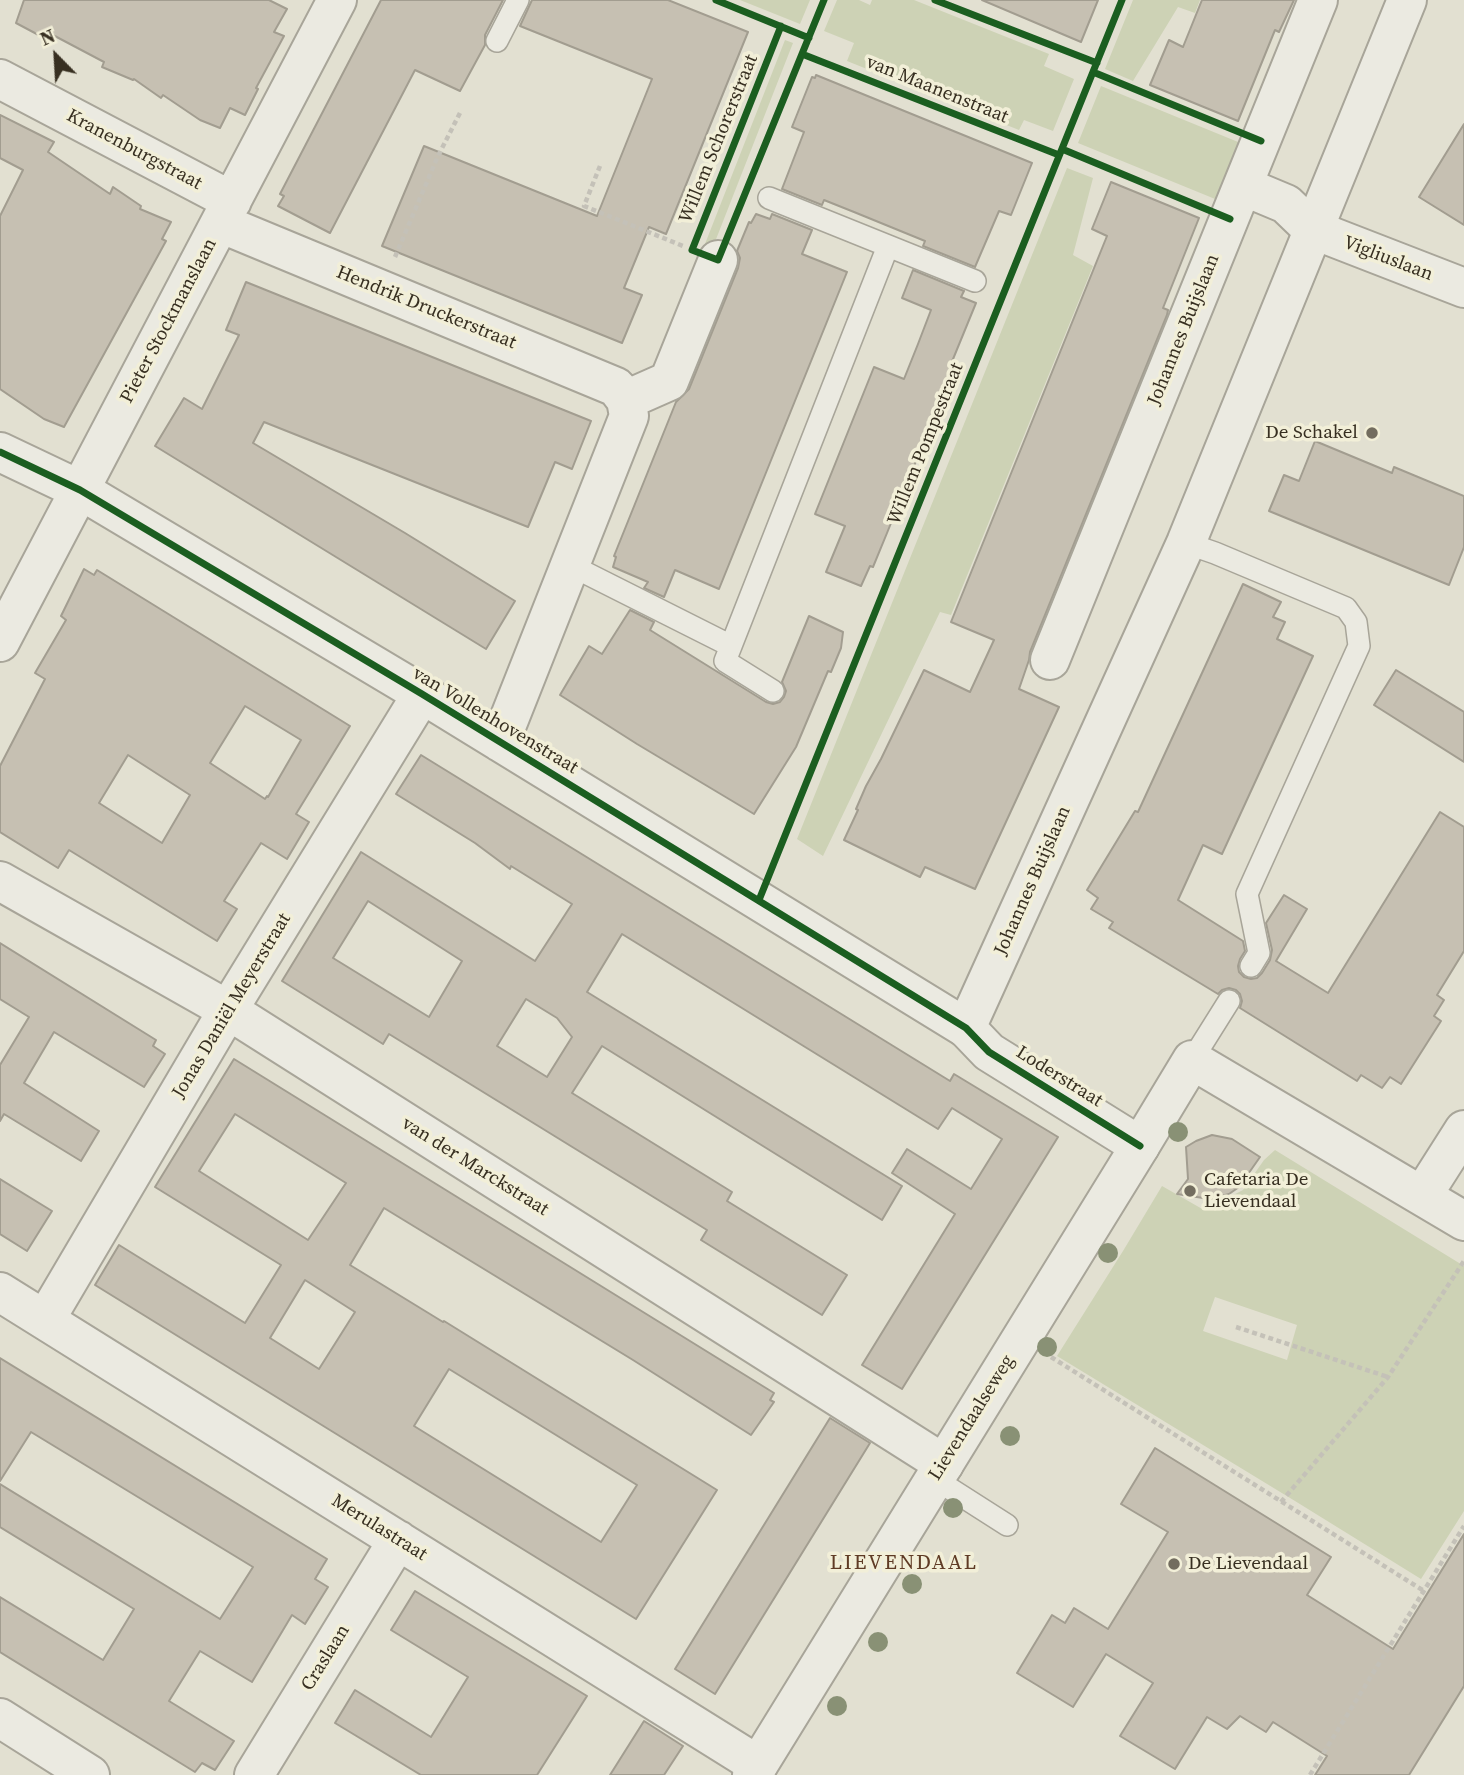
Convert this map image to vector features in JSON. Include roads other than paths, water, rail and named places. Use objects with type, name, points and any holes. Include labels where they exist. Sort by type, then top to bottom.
[{"type":"street","name":"Pieter Stockmanslaan","points":[[0,642],[337,0]]},
{"type":"street","name":"Johannes Buijslaan","points":[[1050,660],[1318,0]]},
{"type":"street","name":"Johannes Buijslaan","points":[[967,1028],[1186,543],[1407,0]]},
{"type":"street","name":"Kranenburgstraat","points":[[0,79],[226,212]]},
{"type":"street","points":[[1243,186],[1286,204],[1312,229]]},
{"type":"street","name":"Hendrik Druckerstraat","points":[[226,212],[381,290],[616,387],[626,400]]},
{"type":"street","name":"Vigliuslaan","points":[[1312,229],[1464,288]]},
{"type":"street","points":[[499,742],[629,416],[626,400],[669,381],[705,255]]},
{"type":"street","name":"van Vollenhovenstraat","points":[[0,452],[80,490],[422,694],[967,1028]]},
{"type":"street","name":"Jonas Daniël Meyerstraat","points":[[45,1320],[229,1010],[422,694]]},
{"type":"street","name":"van der Marckstraat","points":[[0,881],[229,1010],[939,1471]]},
{"type":"street","name":"Loderstraat","points":[[967,1028],[989,1052],[1140,1146]]},
{"type":"street","points":[[1192,1060],[1464,1222]]},
{"type":"street","name":"Lievendaalseweg","points":[[755,1770],[1192,1060]]},
{"type":"street","points":[[1422,1196],[1464,1130]]},
{"type":"street","name":"Merulastraat","points":[[0,1292],[398,1540],[755,1770]]},
{"type":"street","name":"Craslaan","points":[[254,1775],[398,1540]]},
{"type":"street","points":[[0,1718],[68,1769]]},
{"type":"lane","points":[[496,41],[518,0]]},
{"type":"lane","points":[[769,198],[975,281]]},
{"type":"lane","points":[[773,691],[725,661],[888,246]]},
{"type":"lane","points":[[1186,543],[1346,608],[1356,622],[1359,646],[1247,894],[1259,953],[1251,966]]},
{"type":"lane","points":[[570,565],[731,646]]},
{"type":"lane","points":[[1192,1060],[1229,1001]]},
{"type":"lane","points":[[939,1471],[1007,1525]]},
{"type":"place","name":"De Schakel","points":[[1372,433]]},
{"type":"place","name":"Cafetaria De Lievendaal","points":[[1190,1191]]},
{"type":"place","name":"De Lievendaal","points":[[1174,1564]]},
{"type":"district","name":"LIEVENDAAL","points":[[904,1564]]}]
